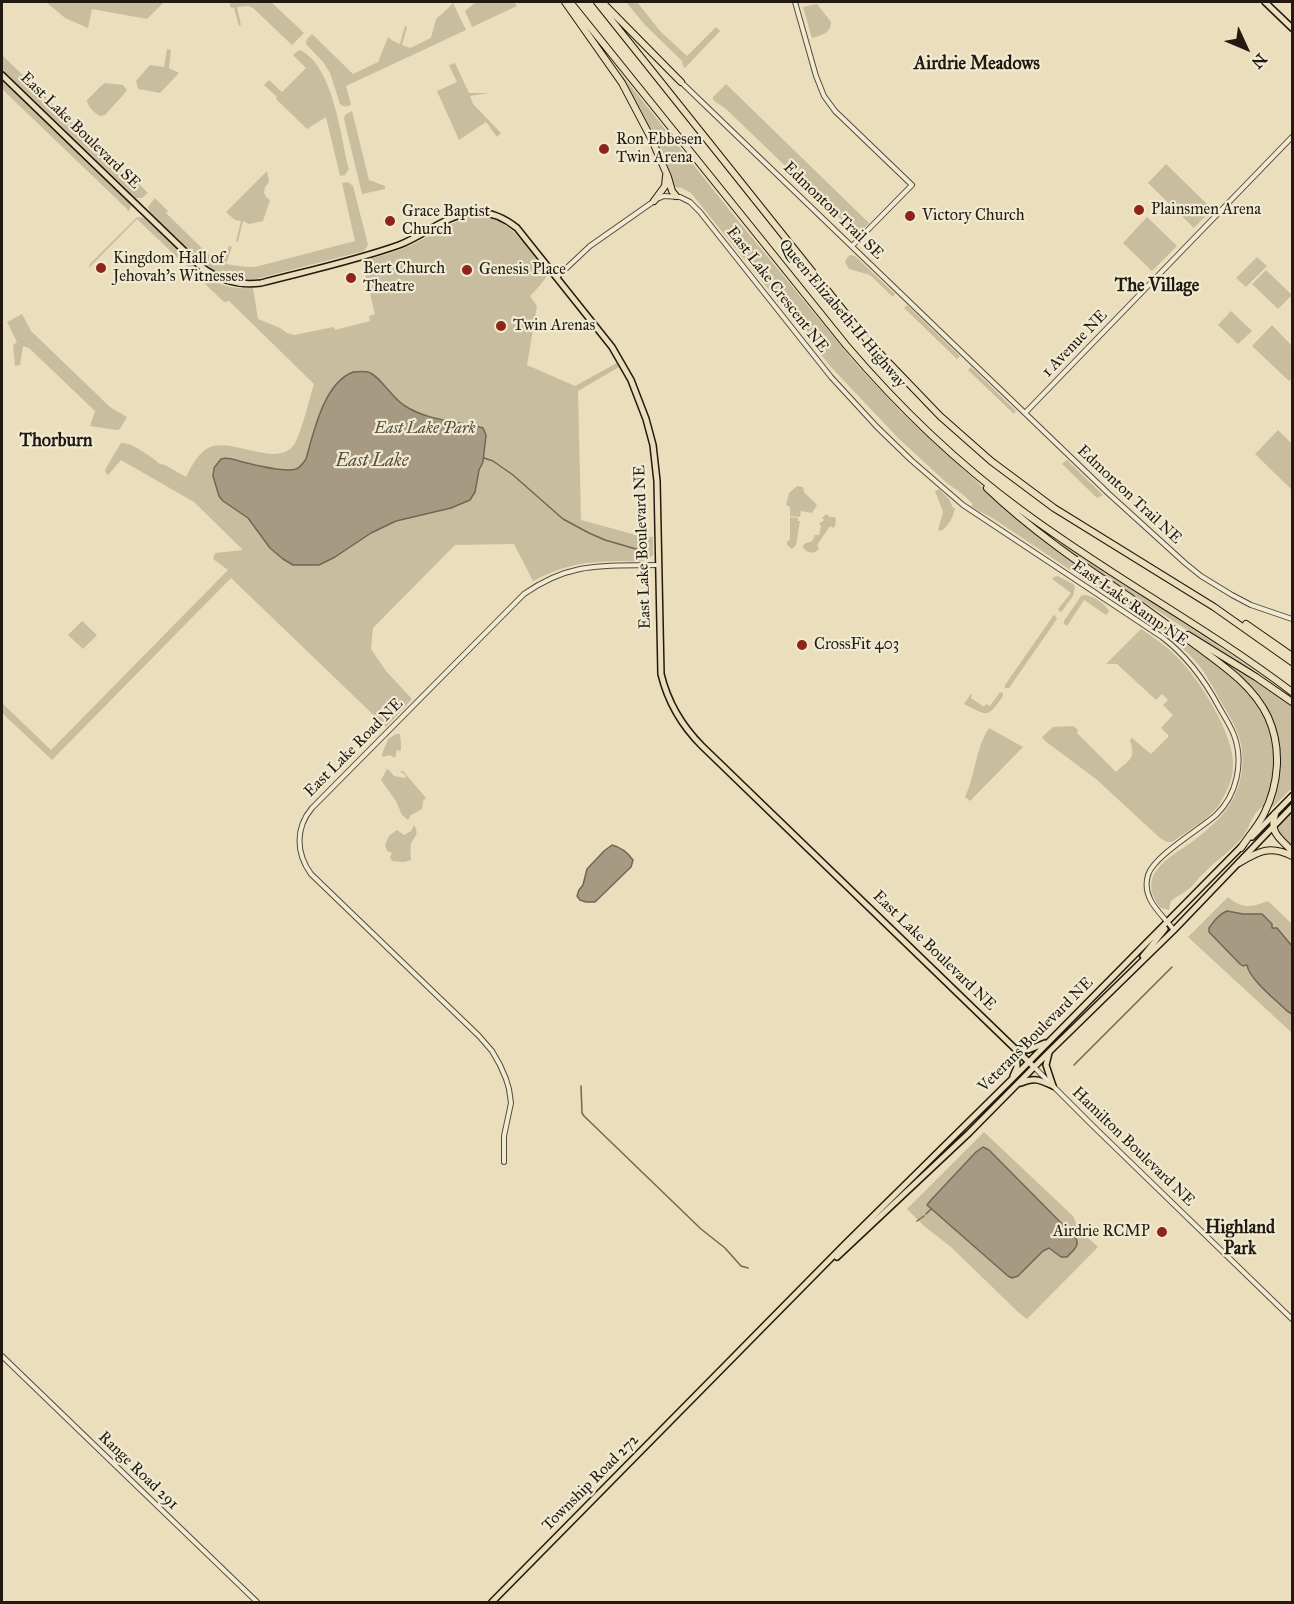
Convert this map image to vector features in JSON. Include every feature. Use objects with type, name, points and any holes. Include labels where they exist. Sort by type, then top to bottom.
[{"type":"highway","points":[[565,2],[622,83],[643,122],[676,196]]},
{"type":"highway","name":"Queen Elizabeth II Highway","points":[[570,2],[852,352],[927,431],[1022,511],[1234,649],[1293,692]]},
{"type":"highway","name":"Queen Elizabeth II Highway","points":[[597,2],[867,340],[940,416],[991,461],[1054,508],[1214,607],[1293,662]]},
{"type":"highway","points":[[602,2],[681,82]]},
{"type":"highway","points":[[654,201],[666,183],[664,167]]},
{"type":"highway","points":[[957,458],[1022,519],[1215,660],[1246,686],[1260,702],[1269,719],[1275,741],[1276,775],[1263,815],[1241,848]]},
{"type":"highway","points":[[1214,607],[1251,627],[1293,656]]},
{"type":"highway","points":[[1154,615],[1293,702]]},
{"type":"highway","points":[[1275,814],[1272,825],[1275,834],[1293,851]]},
{"type":"highway","points":[[1239,863],[1264,850],[1273,849],[1293,856]]},
{"type":"main road","points":[[1265,2],[1291,26]]},
{"type":"main road","name":"East Lake Boulevard SE","points":[[2,75],[140,207]]},
{"type":"main road","name":"East Lake Boulevard NE","points":[[140,207],[208,273],[239,284],[261,283],[367,255],[403,243],[464,214],[478,212],[496,215],[510,222],[521,232],[612,347],[640,401],[651,436],[655,465],[661,674],[671,706],[683,725],[708,751],[1035,1067]]},
{"type":"main road","name":"Veterans Boulevard NE","points":[[708,1383],[1293,796]]},
{"type":"main road","name":"Veterans Boulevard NE","points":[[798,1293],[969,1133],[1174,930],[1293,807]]},
{"type":"main road","points":[[1128,975],[1166,927],[1168,921]]},
{"type":"main road","points":[[1013,1078],[1017,1067],[1016,1048],[1028,1050],[1050,1040]]},
{"type":"main road","points":[[1049,1052],[1046,1065],[1053,1086]]},
{"type":"main road","points":[[1017,1084],[1037,1079],[1053,1086]]},
{"type":"main road","name":"Township Road 272","points":[[492,1602],[708,1383]]},
{"type":"street","points":[[795,2],[819,86],[830,105],[912,185],[852,246]]},
{"type":"street","name":"Edmonton Trail SE","points":[[681,82],[969,359]]},
{"type":"street","name":"1 Avenue NE","points":[[1025,413],[1293,137]]},
{"type":"street","points":[[557,277],[590,246],[654,201],[664,196],[676,196]]},
{"type":"street","name":"East Lake Crescent NE","points":[[676,196],[690,202],[700,213],[799,338],[853,401],[905,455],[963,505]]},
{"type":"street","name":"Edmonton Trail NE","points":[[969,359],[1117,501],[1201,576],[1251,604],[1293,619]]},
{"type":"street","name":"East Lake Ramp NE","points":[[963,505],[1171,644],[1204,681],[1231,730],[1238,749],[1238,769],[1235,785],[1227,802],[1216,814],[1160,859],[1149,874],[1147,889],[1150,901],[1174,930]]},
{"type":"street","name":"East Lake Road NE","points":[[504,1162],[504,1136],[511,1103],[506,1078],[492,1051],[312,874],[304,863],[299,848],[301,827],[312,808],[524,594],[549,578],[577,569],[594,566],[658,565]]},
{"type":"street","name":"Hamilton Boulevard NE","points":[[1035,1067],[1293,1318]]},
{"type":"street","name":"Range Road 291","points":[[2,1356],[257,1602]]},
{"type":"green space","points":[[46,2],[164,2],[147,19],[92,9],[88,28],[65,18]]},
{"type":"green space","points":[[230,2],[271,2],[304,33],[292,45],[253,8],[248,6],[237,7],[241,25],[239,26]]},
{"type":"green space","points":[[476,2],[514,2],[517,6],[472,27],[465,11]]},
{"type":"green space","points":[[626,2],[637,2],[660,31],[687,56],[716,27],[720,31],[685,68],[682,61],[645,25]]},
{"type":"green space","points":[[453,3],[466,30],[346,86],[351,105],[348,106],[340,104],[330,73],[306,44],[312,34],[353,74],[378,62],[388,37],[400,44],[405,26],[407,27],[402,45],[410,48],[431,38],[436,19]]},
{"type":"green space","points":[[817,4],[831,22],[831,26],[825,33],[812,38],[803,7]]},
{"type":"green space","points":[[167,49],[171,50],[169,68],[179,73],[160,93],[138,89],[136,81],[150,65],[164,67]]},
{"type":"green space","points":[[299,50],[310,57],[320,69],[327,84],[338,119],[349,169],[345,175],[340,176],[326,117],[307,129],[264,85],[269,80],[282,92],[306,68],[293,55]]},
{"type":"green space","points":[[2,55],[133,182],[135,180],[148,193],[142,198],[136,198],[2,69]]},
{"type":"green space","points":[[455,63],[469,93],[489,93],[470,96],[473,104],[501,133],[497,137],[486,122],[459,140],[437,91],[457,82],[449,65]]},
{"type":"green space","points":[[618,70],[855,363],[901,412],[1004,507],[1209,659],[1237,683],[1259,709],[1272,740],[1274,758],[1272,781],[1266,805],[1255,814],[1240,840],[1190,888],[1171,901],[1169,910],[1161,908],[1155,900],[1151,886],[1153,876],[1165,861],[1199,837],[1222,815],[1234,797],[1241,777],[1242,755],[1238,734],[1204,672],[1175,641],[1160,630],[971,506],[973,504],[899,439],[831,367],[691,193],[674,187],[648,127]]},
{"type":"green space","points":[[2,81],[130,204],[128,212],[2,89]]},
{"type":"green space","points":[[105,83],[123,85],[127,90],[105,115],[101,116],[88,105],[87,100]]},
{"type":"green space","points":[[726,84],[869,223],[857,235],[851,236],[851,229],[726,109],[713,100],[713,97]]},
{"type":"green space","points":[[352,111],[369,180],[385,186],[385,189],[362,194],[344,119],[345,115]]},
{"type":"green space","points":[[1166,164],[1212,209],[1194,228],[1148,183]]},
{"type":"green space","points":[[267,171],[269,182],[264,193],[270,200],[263,221],[249,224],[243,221],[238,242],[236,241],[241,221],[235,220],[226,212]]},
{"type":"green space","points":[[348,182],[353,186],[368,245],[364,251],[252,280],[234,279],[221,275],[208,267],[150,212],[148,207],[155,198],[168,211],[166,213],[211,257],[223,263],[229,246],[232,247],[226,264],[255,267],[355,241],[342,183]]},
{"type":"green space","name":"East Lake Park","points":[[137,217],[144,218],[208,278],[230,287],[253,288],[258,319],[294,335],[334,327],[335,330],[370,321],[369,316],[375,314],[362,261],[405,248],[447,226],[471,218],[483,217],[496,220],[509,228],[525,244],[548,274],[530,296],[537,306],[527,365],[575,386],[617,363],[619,367],[578,391],[581,520],[636,535],[653,537],[653,555],[646,560],[576,565],[533,581],[514,544],[455,545],[373,628],[371,649],[386,671],[412,699],[386,727],[231,578],[52,760],[2,713],[2,703],[51,750],[228,570],[213,559],[215,553],[243,550],[194,502],[121,460],[108,475],[105,472],[106,468],[121,443],[136,447],[160,464],[186,477],[199,456],[214,446],[225,445],[262,453],[285,452],[296,442],[314,384],[229,301],[224,302],[137,219],[89,268],[90,264]]},
{"type":"green space","points":[[1147,217],[1177,246],[1152,271],[1123,243]]},
{"type":"green space","points":[[850,255],[855,256],[895,294],[893,297],[870,275],[849,269],[845,262]]},
{"type":"green space","points":[[1257,257],[1267,266],[1246,287],[1236,278]]},
{"type":"green space","points":[[1266,270],[1292,295],[1278,309],[1252,284]]},
{"type":"green space","points":[[907,305],[960,356],[957,359],[904,308]]},
{"type":"green space","points":[[1231,311],[1252,331],[1238,344],[1218,325]]},
{"type":"green space","points":[[22,314],[31,331],[110,407],[127,417],[120,429],[90,426],[95,411],[29,348],[23,346],[20,365],[15,366],[13,345],[17,342],[7,322]]},
{"type":"green space","points":[[1272,325],[1292,346],[1292,378],[1289,381],[1252,346]]},
{"type":"green space","points":[[971,367],[1016,411],[1014,414],[968,370]]},
{"type":"green space","points":[[1278,430],[1292,444],[1292,490],[1255,454]]},
{"type":"green space","points":[[1067,460],[1103,495],[1097,498],[1062,464]]},
{"type":"green space","points":[[797,486],[803,487],[804,492],[817,505],[812,513],[801,511],[800,517],[790,516],[790,507],[786,505],[789,493]]},
{"type":"green space","points":[[939,489],[955,508],[950,521],[941,531],[938,530],[943,512],[935,491]]},
{"type":"green space","points":[[826,514],[835,517],[835,526],[833,528],[830,526],[817,545],[819,548],[816,551],[812,553],[806,551],[804,544],[812,541],[815,535],[819,535],[821,526],[819,524],[824,520],[822,518]]},
{"type":"green space","points":[[790,517],[798,518],[800,521],[796,545],[792,549],[787,545],[790,539]]},
{"type":"green space","points":[[1056,538],[1254,670],[1252,672],[1118,585],[1063,546]]},
{"type":"green space","points":[[1058,576],[1075,587],[1073,596],[1060,612],[1058,609],[1071,593],[1052,579]]},
{"type":"green space","points":[[1084,595],[1098,600],[1109,611],[1106,615],[1084,600],[1067,626],[1064,621]]},
{"type":"green space","points":[[1055,615],[1057,619],[1009,688],[1005,688],[1005,685]]},
{"type":"green space","points":[[82,621],[97,635],[83,649],[68,635]]},
{"type":"green space","points":[[1141,629],[1160,642],[1186,666],[1214,708],[1232,754],[1232,776],[1219,805],[1203,820],[1172,842],[1160,838],[1096,779],[1042,737],[1053,727],[1073,726],[1078,730],[1077,733],[1116,772],[1132,755],[1130,740],[1132,738],[1151,754],[1169,736],[1161,728],[1173,715],[1163,705],[1168,700],[1162,694],[1156,700],[1117,664],[1106,664]]},
{"type":"green space","points":[[1224,661],[1292,706],[1292,788],[1273,807],[1271,807],[1277,785],[1280,757],[1279,744],[1271,719],[1224,664]]},
{"type":"green space","points":[[1000,692],[1003,696],[990,712],[983,713],[964,704],[971,694],[971,698],[984,707],[986,704],[990,706]]},
{"type":"green space","points":[[989,728],[1023,747],[970,801],[965,797],[981,744]]},
{"type":"green space","points":[[400,734],[401,751],[397,750],[395,758],[390,755],[383,757],[388,739]]},
{"type":"green space","points":[[387,769],[394,776],[405,778],[406,776],[400,771],[403,771],[426,798],[422,809],[411,815],[408,820],[402,815],[396,801],[381,780]]},
{"type":"green space","points":[[1292,812],[1292,847],[1281,835],[1278,826]]},
{"type":"green space","points":[[414,825],[416,833],[411,844],[411,860],[392,861],[390,857],[392,853],[387,851],[385,845],[389,836],[397,830],[404,835],[411,831]]},
{"type":"green space","points":[[1228,897],[1243,906],[1268,901],[1292,924],[1292,1033],[1188,937]]},
{"type":"green space","points":[[984,1132],[1073,1216],[1079,1230],[1098,1247],[1027,1319],[907,1209]]},
{"type":"water","name":"East Lake","points":[[353,372],[372,374],[400,403],[423,415],[483,428],[486,435],[483,462],[479,470],[475,492],[470,500],[451,508],[396,521],[371,533],[319,565],[293,565],[270,548],[248,518],[223,501],[219,496],[213,476],[214,468],[221,459],[226,458],[276,469],[290,470],[299,467],[306,459],[327,397],[343,378]]},
{"type":"water","points":[[612,845],[631,857],[633,860],[631,867],[595,902],[580,900],[577,896],[583,885],[587,869]]},
{"type":"water","points":[[1227,911],[1262,914],[1272,924],[1272,928],[1277,928],[1292,946],[1292,1014],[1258,983],[1247,965],[1240,964],[1209,932],[1215,920]]},
{"type":"water","points":[[983,1147],[989,1150],[1076,1238],[1076,1246],[1067,1257],[1061,1257],[1049,1248],[1018,1276],[1012,1278],[927,1205]]},
{"type":"waterway","points":[[484,458],[493,461],[513,475],[563,519],[605,540],[636,549],[644,554]]},
{"type":"waterway","points":[[1074,1065],[1172,967]]},
{"type":"waterway","points":[[581,1086],[584,1116],[701,1229],[725,1248],[741,1266],[748,1268]]},
{"type":"waterway","points":[[926,1214],[931,1209]]},
{"type":"waterway","points":[[917,1221],[924,1216]]},
{"type":"place","name":"Ron Ebbesen Twin Arena","points":[[604,149]]},
{"type":"place","name":"Plainsmen Arena","points":[[1139,210]]},
{"type":"place","name":"Victory Church","points":[[910,216]]},
{"type":"place","name":"Grace Baptist Church","points":[[390,221]]},
{"type":"place","name":"Kingdom Hall of Jehovah's Witnesses","points":[[101,268]]},
{"type":"place","name":"Genesis Place","points":[[467,270]]},
{"type":"place","name":"Bert Church Theatre","points":[[351,278]]},
{"type":"place","name":"Twin Arenas","points":[[501,326]]},
{"type":"place","name":"CrossFit 403","points":[[802,645]]},
{"type":"place","name":"Airdrie RCMP","points":[[1162,1232]]},
{"type":"district","name":"Airdrie Meadows","points":[[977,65]]},
{"type":"district","name":"The Village","points":[[1157,287]]},
{"type":"district","name":"Thorburn","points":[[56,442]]},
{"type":"district","name":"Highland Park","points":[[1240,1239]]}]
